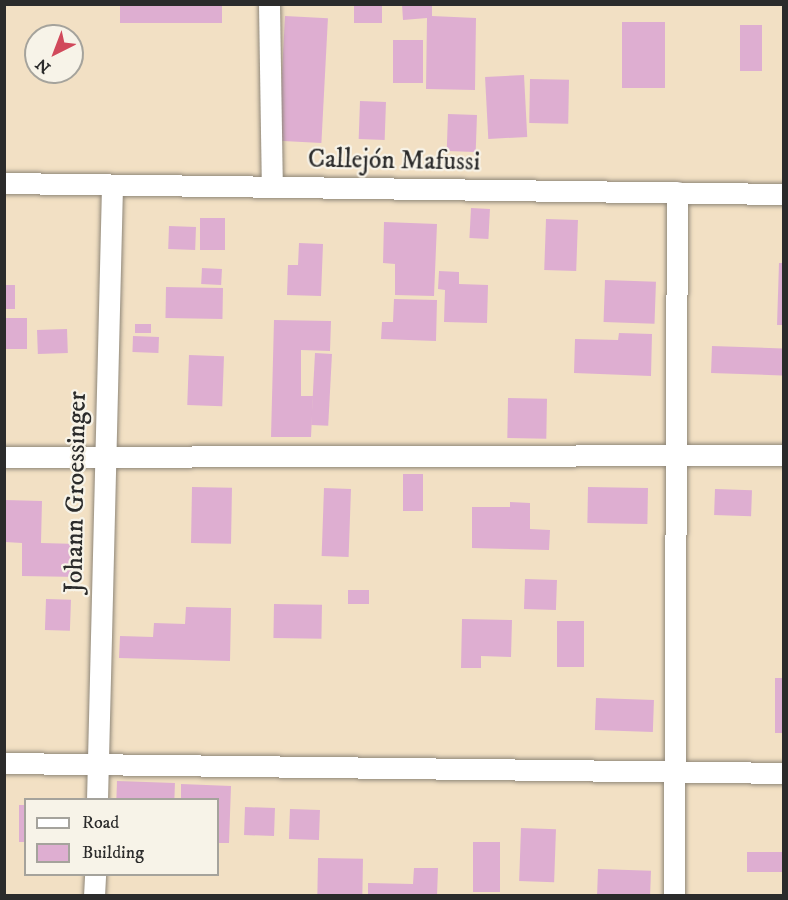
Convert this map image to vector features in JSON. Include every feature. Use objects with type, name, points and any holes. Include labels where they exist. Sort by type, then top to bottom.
[{"type":"street","points":[[269,4],[272,186]]},
{"type":"street","name":"Callejón Mafussi","points":[[4,183],[783,194]]},
{"type":"street","name":"Johann Groessinger","points":[[97,798],[103,457],[112,185]]},
{"type":"street","points":[[674,896],[678,456],[677,192]]},
{"type":"street","points":[[4,457],[783,455]]},
{"type":"street","points":[[4,763],[783,773]]},
{"type":"street","points":[[94,896],[95,876]]},
{"type":"building","points":[[120,4],[222,4],[222,23],[120,23]]},
{"type":"building","points":[[354,4],[382,4],[382,23],[354,23]]},
{"type":"building","points":[[402,4],[432,4],[432,16],[476,18],[475,90],[426,89],[427,18],[403,20]]},
{"type":"building","points":[[285,16],[328,18],[321,143],[278,141]]},
{"type":"building","points":[[622,22],[665,22],[665,88],[622,88]]},
{"type":"building","points":[[740,25],[762,25],[762,71],[740,71]]},
{"type":"building","points":[[393,40],[423,40],[423,83],[393,83]]},
{"type":"building","points":[[524,75],[527,137],[488,139],[485,77]]},
{"type":"building","points":[[530,79],[569,80],[568,124],[529,123]]},
{"type":"building","points":[[360,101],[386,102],[385,140],[359,139]]},
{"type":"building","points":[[448,114],[477,115],[476,152],[447,151]]},
{"type":"building","points":[[471,208],[490,209],[488,239],[469,238]]},
{"type":"building","points":[[200,218],[225,218],[225,250],[200,250]]},
{"type":"building","points":[[546,219],[578,220],[576,271],[544,270]]},
{"type":"building","points":[[384,222],[437,224],[434,296],[395,295],[395,264],[383,263]]},
{"type":"building","points":[[169,226],[196,227],[195,250],[168,249]]},
{"type":"building","points":[[299,243],[323,244],[321,296],[287,295],[288,265],[298,265]]},
{"type":"building","points":[[779,263],[783,263],[783,325],[777,325]]},
{"type":"building","points":[[202,268],[222,269],[221,285],[201,284]]},
{"type":"building","points":[[439,271],[459,272],[459,284],[488,285],[487,323],[444,322],[445,290],[438,289]]},
{"type":"building","points":[[605,280],[656,282],[655,324],[604,322]]},
{"type":"building","points":[[4,285],[15,285],[15,309],[4,309]]},
{"type":"building","points":[[166,287],[223,288],[222,319],[165,318]]},
{"type":"building","points":[[394,299],[437,300],[436,341],[381,339],[382,322],[393,322]]},
{"type":"building","points":[[4,318],[27,318],[27,349],[4,349]]},
{"type":"building","points":[[274,320],[331,321],[330,351],[301,350],[301,396],[313,396],[311,437],[271,437]]},
{"type":"building","points":[[135,324],[151,324],[151,333],[135,333]]},
{"type":"building","points":[[67,329],[68,353],[38,354],[37,330]]},
{"type":"building","points":[[619,333],[652,334],[651,376],[574,373],[575,339],[618,340]]},
{"type":"building","points":[[133,336],[159,337],[158,353],[132,352]]},
{"type":"building","points":[[712,346],[783,348],[782,375],[711,373]]},
{"type":"building","points":[[315,353],[332,354],[328,426],[311,425]]},
{"type":"building","points":[[189,355],[224,356],[222,406],[187,405]]},
{"type":"building","points":[[508,398],[547,399],[546,439],[507,438]]},
{"type":"building","points":[[403,474],[423,474],[423,511],[403,511]]},
{"type":"building","points":[[192,487],[232,488],[231,544],[191,543]]},
{"type":"building","points":[[588,487],[648,488],[647,524],[587,523]]},
{"type":"building","points":[[324,488],[351,489],[349,557],[322,556]]},
{"type":"building","points":[[715,489],[752,490],[751,516],[714,515]]},
{"type":"building","points":[[5,500],[42,501],[41,543],[78,544],[78,577],[22,576],[22,543],[5,542]]},
{"type":"building","points":[[510,502],[530,503],[530,529],[550,530],[549,550],[472,548],[472,507],[510,507]]},
{"type":"building","points":[[525,579],[557,580],[556,610],[524,609]]},
{"type":"building","points":[[348,590],[369,590],[369,604],[348,604]]},
{"type":"building","points":[[46,599],[71,600],[70,631],[45,630]]},
{"type":"building","points":[[274,604],[322,605],[321,639],[273,638]]},
{"type":"building","points":[[186,607],[231,608],[230,661],[119,658],[120,636],[153,637],[154,623],[185,624]]},
{"type":"building","points":[[462,619],[512,620],[511,657],[481,656],[481,668],[461,668]]},
{"type":"building","points":[[557,621],[584,621],[584,667],[557,667]]},
{"type":"building","points":[[775,678],[783,678],[783,733],[775,733]]},
{"type":"building","points":[[596,698],[654,700],[653,732],[595,730]]},
{"type":"building","points":[[117,781],[175,783],[174,798],[116,798]]},
{"type":"building","points":[[181,784],[231,786],[229,843],[219,843],[219,798],[181,798]]},
{"type":"building","points":[[19,805],[24,805],[24,842],[19,842]]},
{"type":"building","points":[[245,807],[275,808],[274,836],[244,835]]},
{"type":"building","points":[[290,809],[320,810],[319,840],[289,839]]},
{"type":"building","points":[[521,828],[556,829],[554,882],[519,881]]},
{"type":"building","points":[[473,842],[500,842],[500,892],[473,892]]},
{"type":"building","points":[[747,852],[783,852],[783,872],[747,872]]},
{"type":"building","points":[[318,858],[363,859],[362,896],[317,896]]},
{"type":"building","points":[[414,868],[438,868],[437,896],[368,896],[368,883],[413,884]]},
{"type":"building","points":[[598,869],[651,871],[650,896],[597,896]]}]
